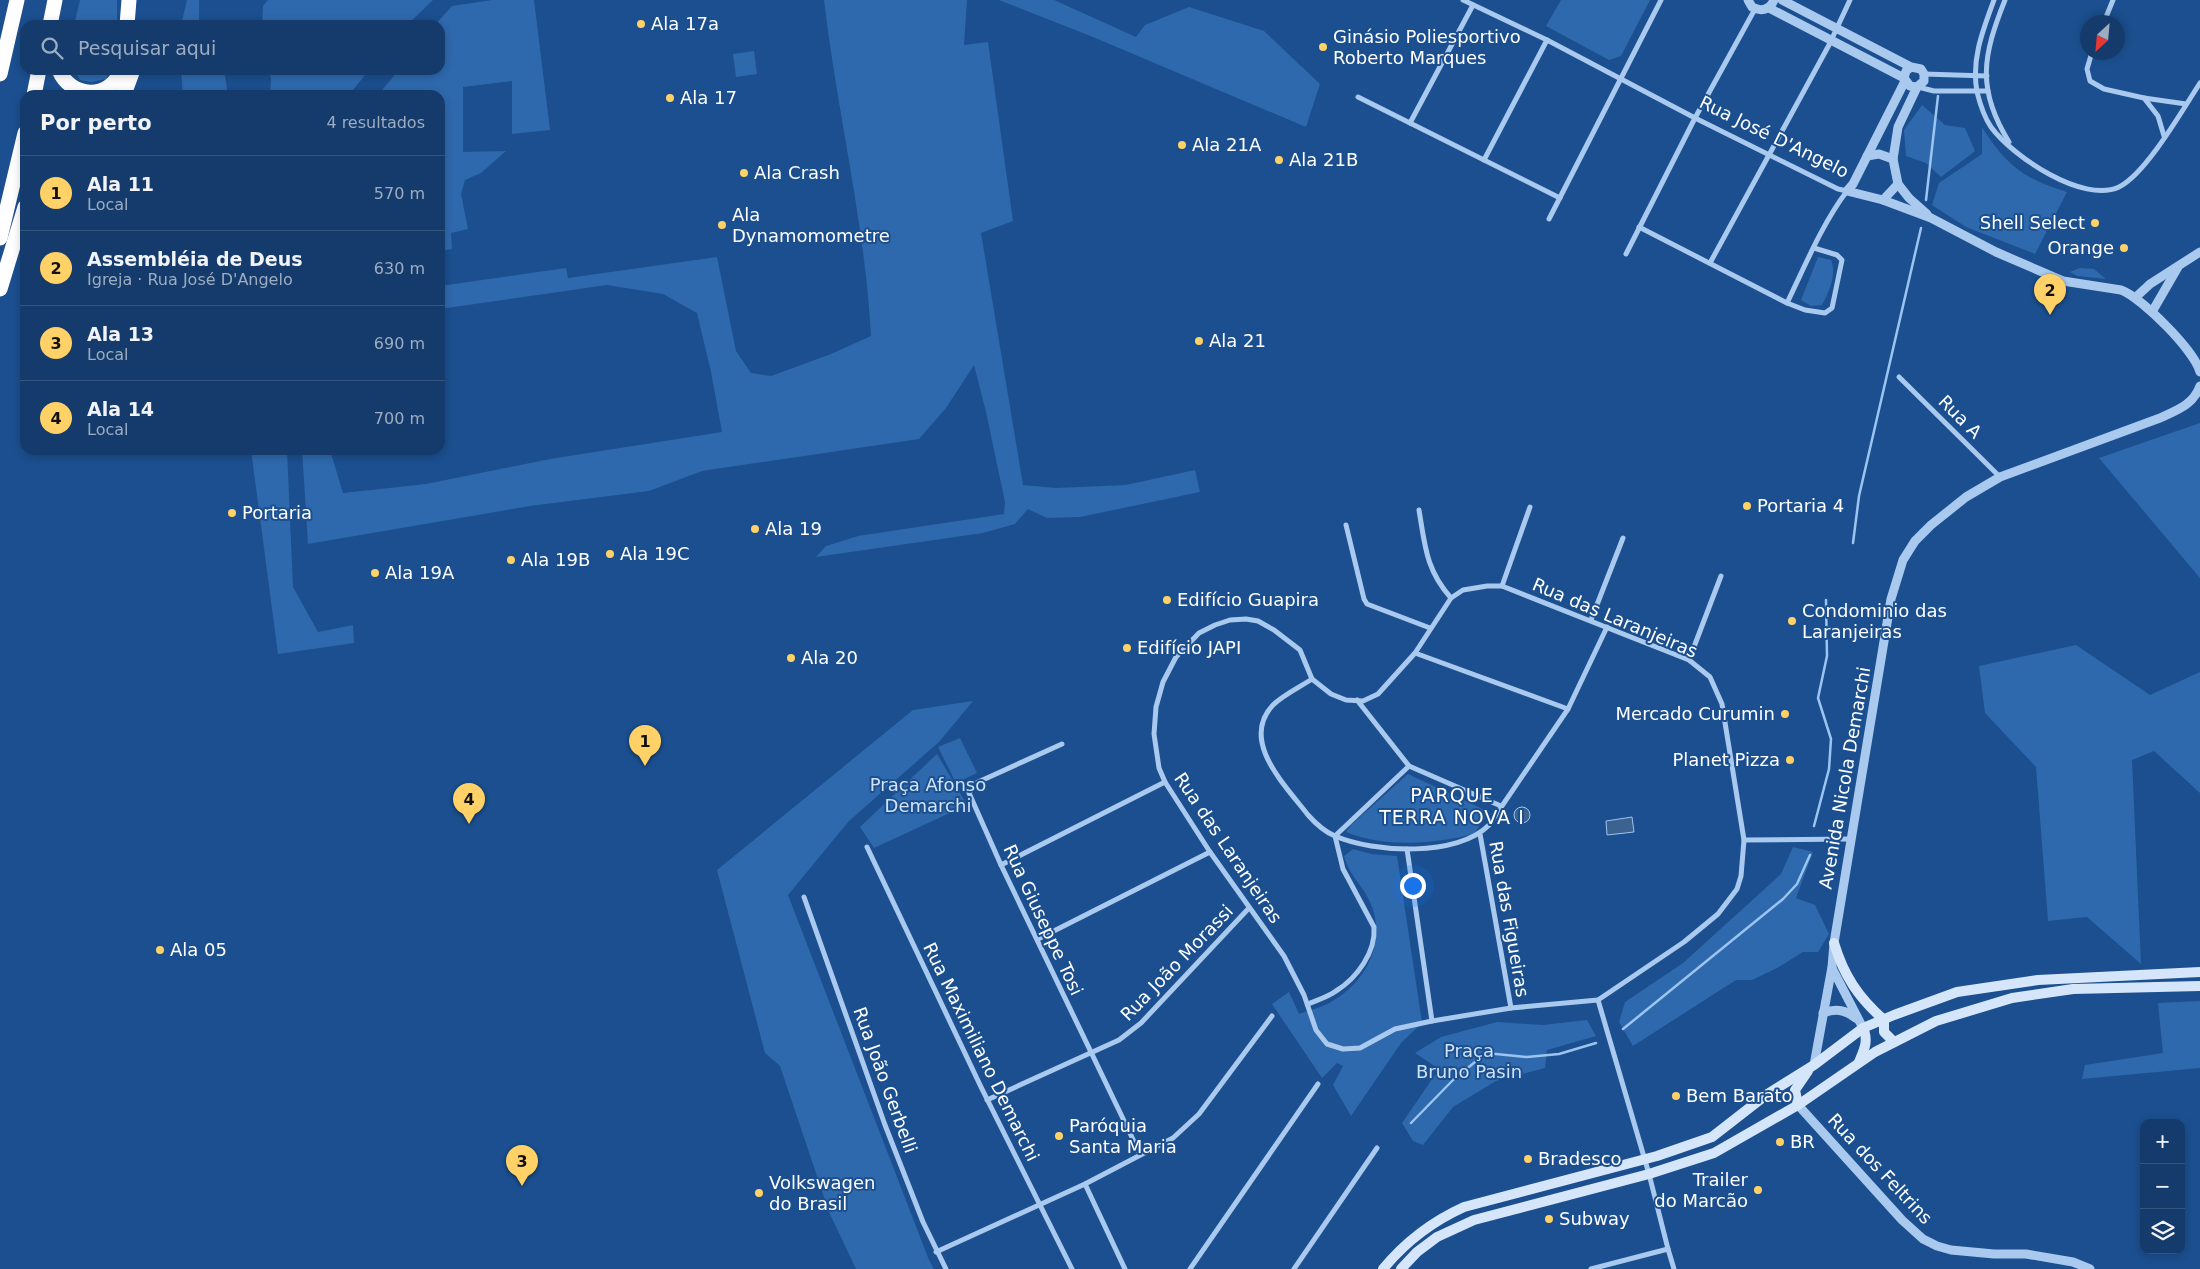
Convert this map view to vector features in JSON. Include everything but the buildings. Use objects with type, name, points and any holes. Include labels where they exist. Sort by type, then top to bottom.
[{"type":"highway","points":[[0,74],[17,0]]},
{"type":"highway","points":[[51,20],[55,0]]},
{"type":"highway","points":[[58,20],[60,0]]},
{"type":"highway","points":[[127,20],[129,0]]},
{"type":"highway","points":[[136,20],[137,0]]},
{"type":"highway","points":[[35,90],[38,75]]},
{"type":"highway","points":[[60,75],[72,88],[78,90]]},
{"type":"highway","points":[[102,90],[108,87],[117,75]]},
{"type":"highway","points":[[125,90],[131,75]]},
{"type":"highway","points":[[0,238],[20,154]]},
{"type":"highway","points":[[0,289],[20,223]]},
{"type":"main road","points":[[1834,944],[1848,979],[1864,1001],[1884,1020],[1884,1032],[1894,1042]]},
{"type":"main road","points":[[1383,1269],[1406,1243],[1420,1232],[1443,1217],[1464,1208],[1644,1159],[1712,1137],[1766,1095],[1814,1065],[1861,1024],[1884,1020],[1957,992],[2038,980],[2200,972]]},
{"type":"main road","points":[[1401,1269],[1417,1252],[1437,1237],[1474,1220],[1649,1174],[1714,1153],[1798,1105],[1859,1062],[1936,1021],[2012,998],[2073,989],[2200,986]]},
{"type":"main road","points":[[1859,1062],[1866,1045],[1866,1035],[1861,1024]]},
{"type":"main road","points":[[1798,1105],[1795,1090],[1814,1065]]},
{"type":"street","name":"Rua José D'Angelo","points":[[1463,0],[1547,40],[1695,118],[1838,189],[1882,200],[1931,218],[1996,252],[2063,282],[2121,290],[2136,297]]},
{"type":"street","points":[[1549,219],[1661,0]]},
{"type":"street","points":[[1748,0],[1755,9],[1762,10],[1771,4],[1830,40],[1905,80],[1910,86],[1934,91],[1988,91]]},
{"type":"street","points":[[1782,0],[1911,67],[1918,67],[1924,74],[1924,81],[1917,87],[1898,127],[1893,159],[1898,184],[1909,198],[1931,218]]},
{"type":"street","points":[[1710,263],[1850,0]]},
{"type":"street","points":[[1994,0],[1978,46],[1976,77],[1977,91],[1982,110],[1991,126],[2012,147],[2035,166],[2059,179],[2092,189],[2107,190],[2126,182],[2141,168],[2200,83]]},
{"type":"street","points":[[2005,0],[1987,51],[1987,76],[1993,112],[2012,147]]},
{"type":"street","points":[[2107,15],[2112,0]]},
{"type":"street","points":[[1410,123],[1473,5]]},
{"type":"street","points":[[1626,254],[1695,118],[1755,9]]},
{"type":"street","points":[[1484,160],[1547,40]]},
{"type":"street","points":[[2090,60],[2087,69],[2090,80],[2104,89],[2144,98],[2186,104]]},
{"type":"street","points":[[1787,303],[1839,202],[1853,184],[1905,80],[1906,71],[1911,67]]},
{"type":"street","points":[[1924,74],[1987,76]]},
{"type":"street","points":[[1358,97],[1560,198]]},
{"type":"street","points":[[2144,98],[2158,116],[2164,136]]},
{"type":"street","points":[[1867,156],[1879,154],[1893,159]]},
{"type":"street","points":[[1882,200],[1898,184]]},
{"type":"street","points":[[1639,227],[1787,303],[1805,310],[1825,313],[1832,308],[1842,260],[1837,255],[1814,248]]},
{"type":"street","points":[[2200,252],[2150,284],[2136,297],[2195,359],[2200,372]]},
{"type":"street","points":[[2152,312],[2179,264]]},
{"type":"street","name":"Rua A","points":[[1899,376],[2000,477]]},
{"type":"street","name":"Avenida Nicola Demarchi","points":[[1814,1065],[1832,967],[1834,944],[1891,599],[1902,560],[1915,541],[1931,525],[1966,497],[2000,477],[2160,418],[2193,400],[2200,386]]},
{"type":"street","points":[[1502,586],[1530,507]]},
{"type":"street","points":[[1356,700],[1363,700],[1378,694],[1415,653],[1451,598],[1434,577],[1430,568],[1419,510]]},
{"type":"street","points":[[1346,526],[1364,599],[1367,604],[1430,628]]},
{"type":"street","points":[[1591,620],[1623,538]]},
{"type":"street","points":[[1689,660],[1721,576]]},
{"type":"street","name":"Rua das Laranjeiras","points":[[1356,700],[1346,700],[1331,694],[1312,679],[1300,650],[1288,639],[1258,621],[1230,620],[1214,625],[1199,633],[1176,657],[1163,682],[1156,707],[1155,742],[1159,768],[1165,782],[1210,852],[1284,956],[1308,1004],[1316,1030],[1327,1044],[1343,1049],[1360,1048],[1395,1029],[1432,1021],[1511,1008],[1598,1000],[1684,942],[1718,914],[1737,889],[1741,876],[1744,840],[1722,704],[1710,677],[1689,660],[1502,586],[1487,586],[1463,590],[1451,598]]},
{"type":"street","points":[[1312,679],[1274,704],[1261,723],[1261,741],[1264,752],[1272,765],[1316,824],[1335,836],[1360,843],[1407,850],[1467,840],[1480,834],[1489,825],[1568,709],[1607,627]]},
{"type":"street","points":[[1415,653],[1568,709]]},
{"type":"street","points":[[1356,700],[1409,766],[1501,806]]},
{"type":"street","name":"Rua Giuseppe Tosi","points":[[1062,744],[976,784],[970,789],[970,797],[1140,1154]]},
{"type":"street","points":[[1335,836],[1409,766]]},
{"type":"street","points":[[1001,864],[1165,782]]},
{"type":"street","name":"Rua das Figueiras","points":[[1480,834],[1511,1008]]},
{"type":"street","points":[[1308,1004],[1335,992],[1350,980],[1365,960],[1375,935],[1374,926],[1343,869],[1335,836]]},
{"type":"street","points":[[1744,840],[1852,839]]},
{"type":"street","name":"Rua Maximiliano Demarchi","points":[[867,847],[987,1100],[1072,1269]]},
{"type":"street","points":[[1407,850],[1432,1021]]},
{"type":"street","points":[[1038,939],[1210,852]]},
{"type":"street","name":"Rua João Gerbelli","points":[[804,898],[885,1125],[936,1252],[946,1269]]},
{"type":"street","name":"Rua João Morassi","points":[[987,1100],[1119,1040],[1141,1023],[1249,908]]},
{"type":"street","points":[[1832,967],[1861,1024]]},
{"type":"street","points":[[1598,1000],[1649,1174],[1674,1269]]},
{"type":"street","points":[[1823,1013],[1837,1009],[1843,1010],[1861,1024]]},
{"type":"street","points":[[936,1252],[1085,1184],[1140,1154],[1161,1146],[1193,1121],[1272,1016]]},
{"type":"street","points":[[1190,1269],[1318,1084]]},
{"type":"street","name":"Rua dos Feltrins","points":[[1798,1105],[1902,1220],[1923,1239],[1951,1250],[1994,1254],[2026,1254],[2073,1262],[2090,1269]]},
{"type":"street","points":[[1294,1269],[1377,1148]]},
{"type":"street","points":[[1085,1184],[1125,1269]]},
{"type":"street","points":[[1591,1269],[1668,1249]]},
{"type":"green space","points":[[80,0],[117,0],[117,20],[75,20]]},
{"type":"green space","points":[[187,0],[199,0],[199,20],[182,20]]},
{"type":"green space","points":[[268,0],[433,0],[412,20],[262,20],[263,6]]},
{"type":"green space","points":[[492,0],[534,0],[550,130],[512,134],[512,81],[463,87],[463,152],[506,151],[481,173],[465,180],[461,194],[468,229],[451,233],[452,249],[445,250],[445,90],[382,90],[395,75],[445,75],[445,20],[439,20],[452,6]]},
{"type":"green space","points":[[824,0],[967,0],[964,45],[988,42],[1013,221],[981,233],[1023,485],[1056,488],[1126,485],[1195,470],[1200,492],[1080,517],[1047,518],[1028,509],[1015,524],[983,533],[816,557],[826,546],[858,536],[1004,514],[1005,502],[974,365],[946,408],[919,439],[702,471],[649,491],[530,506],[308,544],[302,455],[332,455],[343,493],[426,484],[550,459],[722,432],[711,372],[697,313],[663,294],[607,285],[445,308],[445,285],[566,268],[568,278],[717,257],[736,351],[751,373],[771,376],[831,354],[871,336],[863,252]]},
{"type":"green space","points":[[999,0],[1054,0],[1136,37],[1145,25],[1189,7],[1264,31],[1320,84],[1306,127],[1093,37]]},
{"type":"green space","points":[[1561,0],[1650,0],[1621,56],[1609,60],[1546,26]]},
{"type":"green space","points":[[754,51],[757,74],[736,77],[733,54]]},
{"type":"green space","points":[[77,75],[108,75],[106,79],[91,82],[80,80]]},
{"type":"green space","points":[[181,75],[225,75],[227,90],[183,90]]},
{"type":"green space","points":[[270,75],[365,75],[353,90],[270,90]]},
{"type":"green space","points":[[1922,105],[1945,125],[1965,128],[1975,151],[1941,177],[1926,163],[1906,156],[1904,130]]},
{"type":"green space","points":[[1982,127],[1999,151],[2017,169],[2039,182],[2067,192],[2035,254],[1966,227],[1932,205],[1939,183],[1982,154]]},
{"type":"green space","points":[[1818,257],[1831,260],[1833,277],[1830,289],[1822,305],[1811,306],[1801,300]]},
{"type":"green space","points":[[2080,268],[2094,269],[2106,279],[2077,276],[2070,272]]},
{"type":"green space","points":[[2200,423],[2200,578],[2099,458]]},
{"type":"green space","points":[[252,455],[287,455],[293,587],[318,632],[353,625],[354,643],[278,654]]},
{"type":"green space","points":[[2076,645],[2150,695],[2200,672],[2200,793],[2154,751],[2132,760],[2141,964],[2087,917],[2048,921],[2036,767],[1985,713],[1979,666]]},
{"type":"green space","points":[[973,701],[939,742],[849,821],[788,895],[934,1269],[856,1269],[829,1212],[780,1066],[765,1053],[717,870],[913,710]]},
{"type":"green space","points":[[960,738],[977,773],[956,783],[938,747]]},
{"type":"green space","name":"Praça Afonso Demarchi","points":[[937,754],[967,805],[874,848],[860,827]]},
{"type":"green space","points":[[1408,774],[1489,812],[1474,834],[1443,840],[1410,843],[1393,842],[1361,837],[1346,832],[1351,825]]},
{"type":"green space","points":[[1793,847],[1813,852],[1796,898],[1815,905],[1829,934],[1818,952],[1803,952],[1777,968],[1752,980],[1736,980],[1633,1046],[1619,1022],[1625,1002],[1683,963],[1781,874]]},
{"type":"green space","points":[[1353,849],[1371,854],[1397,856],[1422,1023],[1401,1043],[1351,1116],[1333,1085],[1343,1066],[1337,1063],[1322,1078],[1272,1004],[1289,992],[1299,1014],[1317,1008],[1346,992],[1365,970],[1375,944],[1375,916],[1370,902],[1349,870],[1344,856]]},
{"type":"green space","points":[[2200,1001],[2200,1068],[2082,1079],[2085,1065],[2163,1053],[2158,1003]]},
{"type":"green space","name":"Praça Bruno Pasin","points":[[1587,1020],[1596,1036],[1547,1050],[1545,1068],[1496,1081],[1453,1107],[1423,1145],[1413,1141],[1402,1123],[1439,1069],[1415,1053],[1441,1037],[1497,1022],[1543,1025]]},
{"type":"shaded area","points":[[1522,807],[1530,815],[1522,823],[1514,815]]},
{"type":"shaded area","points":[[1632,817],[1634,832],[1607,835],[1606,821]]},
{"type":"waterway","points":[[1926,200],[1938,96]]},
{"type":"waterway","points":[[1853,543],[1859,496],[1921,228]]},
{"type":"waterway","points":[[1814,826],[1829,769],[1831,739],[1818,698],[1827,656],[1826,600]]},
{"type":"waterway","points":[[1623,1029],[1783,899],[1797,884],[1810,855]]},
{"type":"waterway","points":[[1411,1123],[1453,1080],[1486,1053],[1527,1057],[1559,1054],[1596,1043]]},
{"type":"place","name":"Ala 17a","points":[[641,24]]},
{"type":"place","name":"Ginásio Poliesportivo Roberto Marques","points":[[1323,47]]},
{"type":"place","name":"Ala 17","points":[[670,98]]},
{"type":"place","name":"Ala 21A","points":[[1182,145]]},
{"type":"place","name":"Ala 21B","points":[[1279,160]]},
{"type":"place","name":"Ala Crash","points":[[744,173]]},
{"type":"place","name":"Shell Select","points":[[2095,223]]},
{"type":"place","name":"Ala Dynamomometre","points":[[722,225]]},
{"type":"place","name":"Orange","points":[[2124,248]]},
{"type":"place","name":"Assembléia de Deus","points":[[2050,315]]},
{"type":"place","name":"Ala 21","points":[[1199,341]]},
{"type":"place","name":"Portaria 4","points":[[1747,506]]},
{"type":"place","name":"Portaria","points":[[232,513]]},
{"type":"place","name":"Ala 19","points":[[755,529]]},
{"type":"place","name":"Ala 19C","points":[[610,554]]},
{"type":"place","name":"Ala 19B","points":[[511,560]]},
{"type":"place","name":"Ala 19A","points":[[375,573]]},
{"type":"place","name":"Edifício Guapira","points":[[1167,600]]},
{"type":"place","name":"Condominio das Laranjeiras","points":[[1792,621]]},
{"type":"place","name":"Edifício JAPI","points":[[1127,648]]},
{"type":"place","name":"Ala 20","points":[[791,658]]},
{"type":"place","name":"Mercado Curumin","points":[[1785,714]]},
{"type":"place","name":"Planet Pizza","points":[[1790,760]]},
{"type":"place","name":"Ala 11","points":[[645,766]]},
{"type":"place","name":"Ala 14","points":[[469,824]]},
{"type":"place","name":"Ala 05","points":[[160,950]]},
{"type":"place","name":"Bem Barato","points":[[1676,1096]]},
{"type":"place","name":"Paróquia Santa Maria","points":[[1059,1136]]},
{"type":"place","name":"BR","points":[[1780,1142]]},
{"type":"place","name":"Bradesco","points":[[1528,1159]]},
{"type":"place","name":"Ala 13","points":[[522,1186]]},
{"type":"place","name":"Trailer do Marcão","points":[[1758,1190]]},
{"type":"place","name":"Volkswagen do Brasil","points":[[759,1193]]},
{"type":"place","name":"Subway","points":[[1549,1219]]},
{"type":"district","name":"PARQUE TERRA NOVA I","points":[[1452,806]]}]
